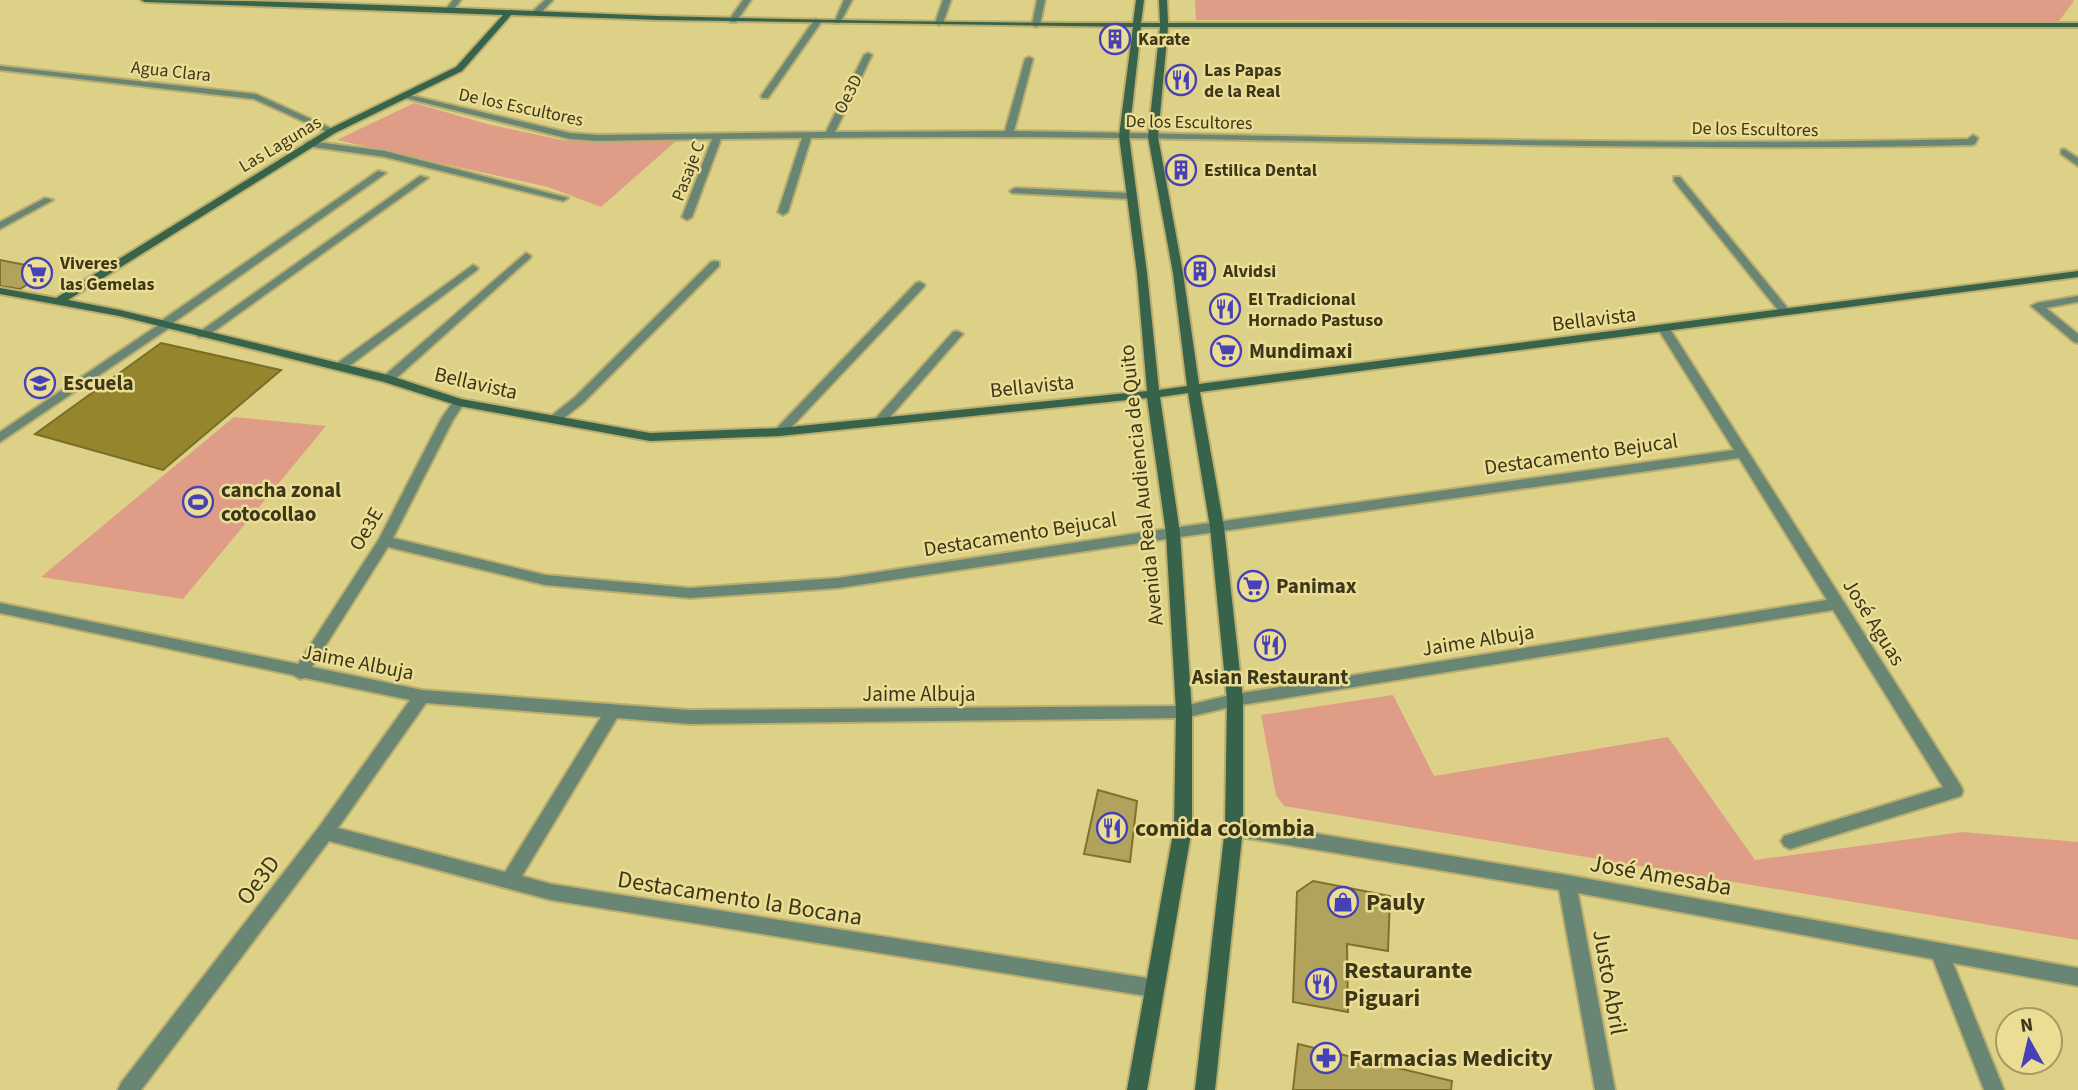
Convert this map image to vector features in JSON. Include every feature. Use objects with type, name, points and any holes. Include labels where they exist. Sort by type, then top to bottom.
[{"type":"street","points":[[145,0],[250,1],[733,20],[1036,25],[2078,25]]},
{"type":"street","points":[[356,7],[363,0]]},
{"type":"street","points":[[449,10],[457,0]]},
{"type":"street","points":[[536,13],[549,0]]},
{"type":"street","points":[[733,20],[747,0]]},
{"type":"street","points":[[837,21],[848,0]]},
{"type":"street","points":[[939,23],[947,0]]},
{"type":"street","points":[[1036,25],[1041,0]]},
{"type":"street","name":"Avenida Real Audiencia de Quito","points":[[1137,1090],[1183,828],[1184,712],[1173,533],[1153,394],[1142,274],[1124,136],[1140,0]]},
{"type":"street","points":[[1163,0],[1164,26],[1153,137],[1178,273],[1193,388],[1217,527],[1235,700],[1234,828],[1205,1090]]},
{"type":"street","name":"Las Lagunas","points":[[60,300],[309,144],[459,69],[510,11]]},
{"type":"street","points":[[2066,25],[2078,14]]},
{"type":"street","points":[[765,96],[818,20]]},
{"type":"street","name":"Oe3D","points":[[829,134],[868,55]]},
{"type":"street","points":[[1009,134],[1029,59]]},
{"type":"street","name":"Agua Clara","points":[[0,68],[256,97],[332,131]]},
{"type":"street","name":"De los Escultores","points":[[405,97],[570,136],[597,138],[1009,134],[1855,146],[1972,142],[1973,138]]},
{"type":"street","points":[[783,212],[808,134]]},
{"type":"street","name":"Pasaje C","points":[[687,218],[718,135]]},
{"type":"street","points":[[309,144],[385,154],[563,198]]},
{"type":"street","points":[[2064,152],[2078,163]]},
{"type":"street","points":[[0,439],[381,173]]},
{"type":"street","points":[[202,335],[423,178]]},
{"type":"street","points":[[1677,179],[1786,313]]},
{"type":"street","points":[[1015,191],[1130,196]]},
{"type":"street","points":[[0,226],[48,200]]},
{"type":"street","points":[[388,379],[526,256]]},
{"type":"street","points":[[555,419],[579,400],[715,264]]},
{"type":"street","points":[[340,367],[473,268]]},
{"type":"street","name":"Bellavista","points":[[0,291],[120,313],[388,379],[459,402],[650,437],[780,432],[1153,394],[2078,274]]},
{"type":"street","points":[[780,432],[920,285]]},
{"type":"street","points":[[2078,299],[2037,306],[2078,340]]},
{"type":"street","name":"José Aguas","points":[[1664,329],[1955,791],[1790,841]]},
{"type":"street","points":[[880,421],[957,334]]},
{"type":"street","name":"Oe3E","points":[[300,673],[386,541],[447,419],[459,402]]},
{"type":"street","name":"Destacamento Bejucal","points":[[386,541],[545,580],[690,593],[838,583],[1744,453]]},
{"type":"street","name":"Jaime Albuja","points":[[0,608],[300,673],[422,696],[689,717],[1184,712],[1235,700],[1839,604]]},
{"type":"street","name":"Oe3D","points":[[128,1090],[325,832],[422,696]]},
{"type":"street","points":[[509,882],[613,711]]},
{"type":"street","name":"José Amesaba","points":[[1234,828],[1567,883],[2078,977]]},
{"type":"street","name":"Destacamento la Bocana","points":[[325,832],[551,892],[1153,988]]},
{"type":"street","name":"Justo Abril","points":[[1567,883],[1605,1090]]},
{"type":"street","points":[[1939,951],[1994,1090]]},
{"type":"shaded area","points":[[1195,0],[2074,1],[2059,21],[1196,20]]},
{"type":"shaded area","points":[[414,103],[487,124],[566,141],[676,141],[601,207],[548,187],[337,140]]},
{"type":"shaded area","points":[[161,343],[281,370],[163,470],[35,434]]},
{"type":"shaded area","name":"cancha zonal cotocollao","points":[[234,417],[326,426],[183,599],[41,577]]},
{"type":"shaded area","points":[[1393,695],[1434,776],[1668,737],[1755,860],[1962,832],[2078,842],[2078,940],[1284,806],[1276,795],[1261,715]]},
{"type":"building","points":[[0,260],[51,270],[20,289],[0,286]]},
{"type":"building","name":"comida colombia","points":[[1098,790],[1137,801],[1130,862],[1084,854]]},
{"type":"building","points":[[1313,881],[1390,896],[1388,951],[1347,944],[1348,1012],[1293,1002],[1297,892]]},
{"type":"building","name":"Farmacias Medicity","points":[[1298,1044],[1452,1081],[1451,1090],[1293,1090]]},
{"type":"place","name":"Karate","points":[[1115,39]]},
{"type":"place","name":"Las Papas de la Real","points":[[1181,80]]},
{"type":"place","name":"Estilica Dental","points":[[1181,170]]},
{"type":"place","name":"Alvidsi","points":[[1200,271]]},
{"type":"place","name":"Viveres las Gemelas","points":[[37,273]]},
{"type":"place","name":"El Tradicional Hornado Pastuso","points":[[1225,309]]},
{"type":"place","name":"Mundimaxi","points":[[1226,351]]},
{"type":"place","name":"Escuela","points":[[40,383]]},
{"type":"place","name":"cancha zonal cotocollao","points":[[198,502]]},
{"type":"place","name":"Panimax","points":[[1253,586]]},
{"type":"place","name":"Asian Restaurant","points":[[1270,645]]},
{"type":"place","name":"comida colombia","points":[[1112,828]]},
{"type":"place","name":"Pauly","points":[[1343,902]]},
{"type":"place","name":"Restaurante Piguari","points":[[1321,984]]},
{"type":"place","name":"Farmacias Medicity","points":[[1326,1058]]}]
